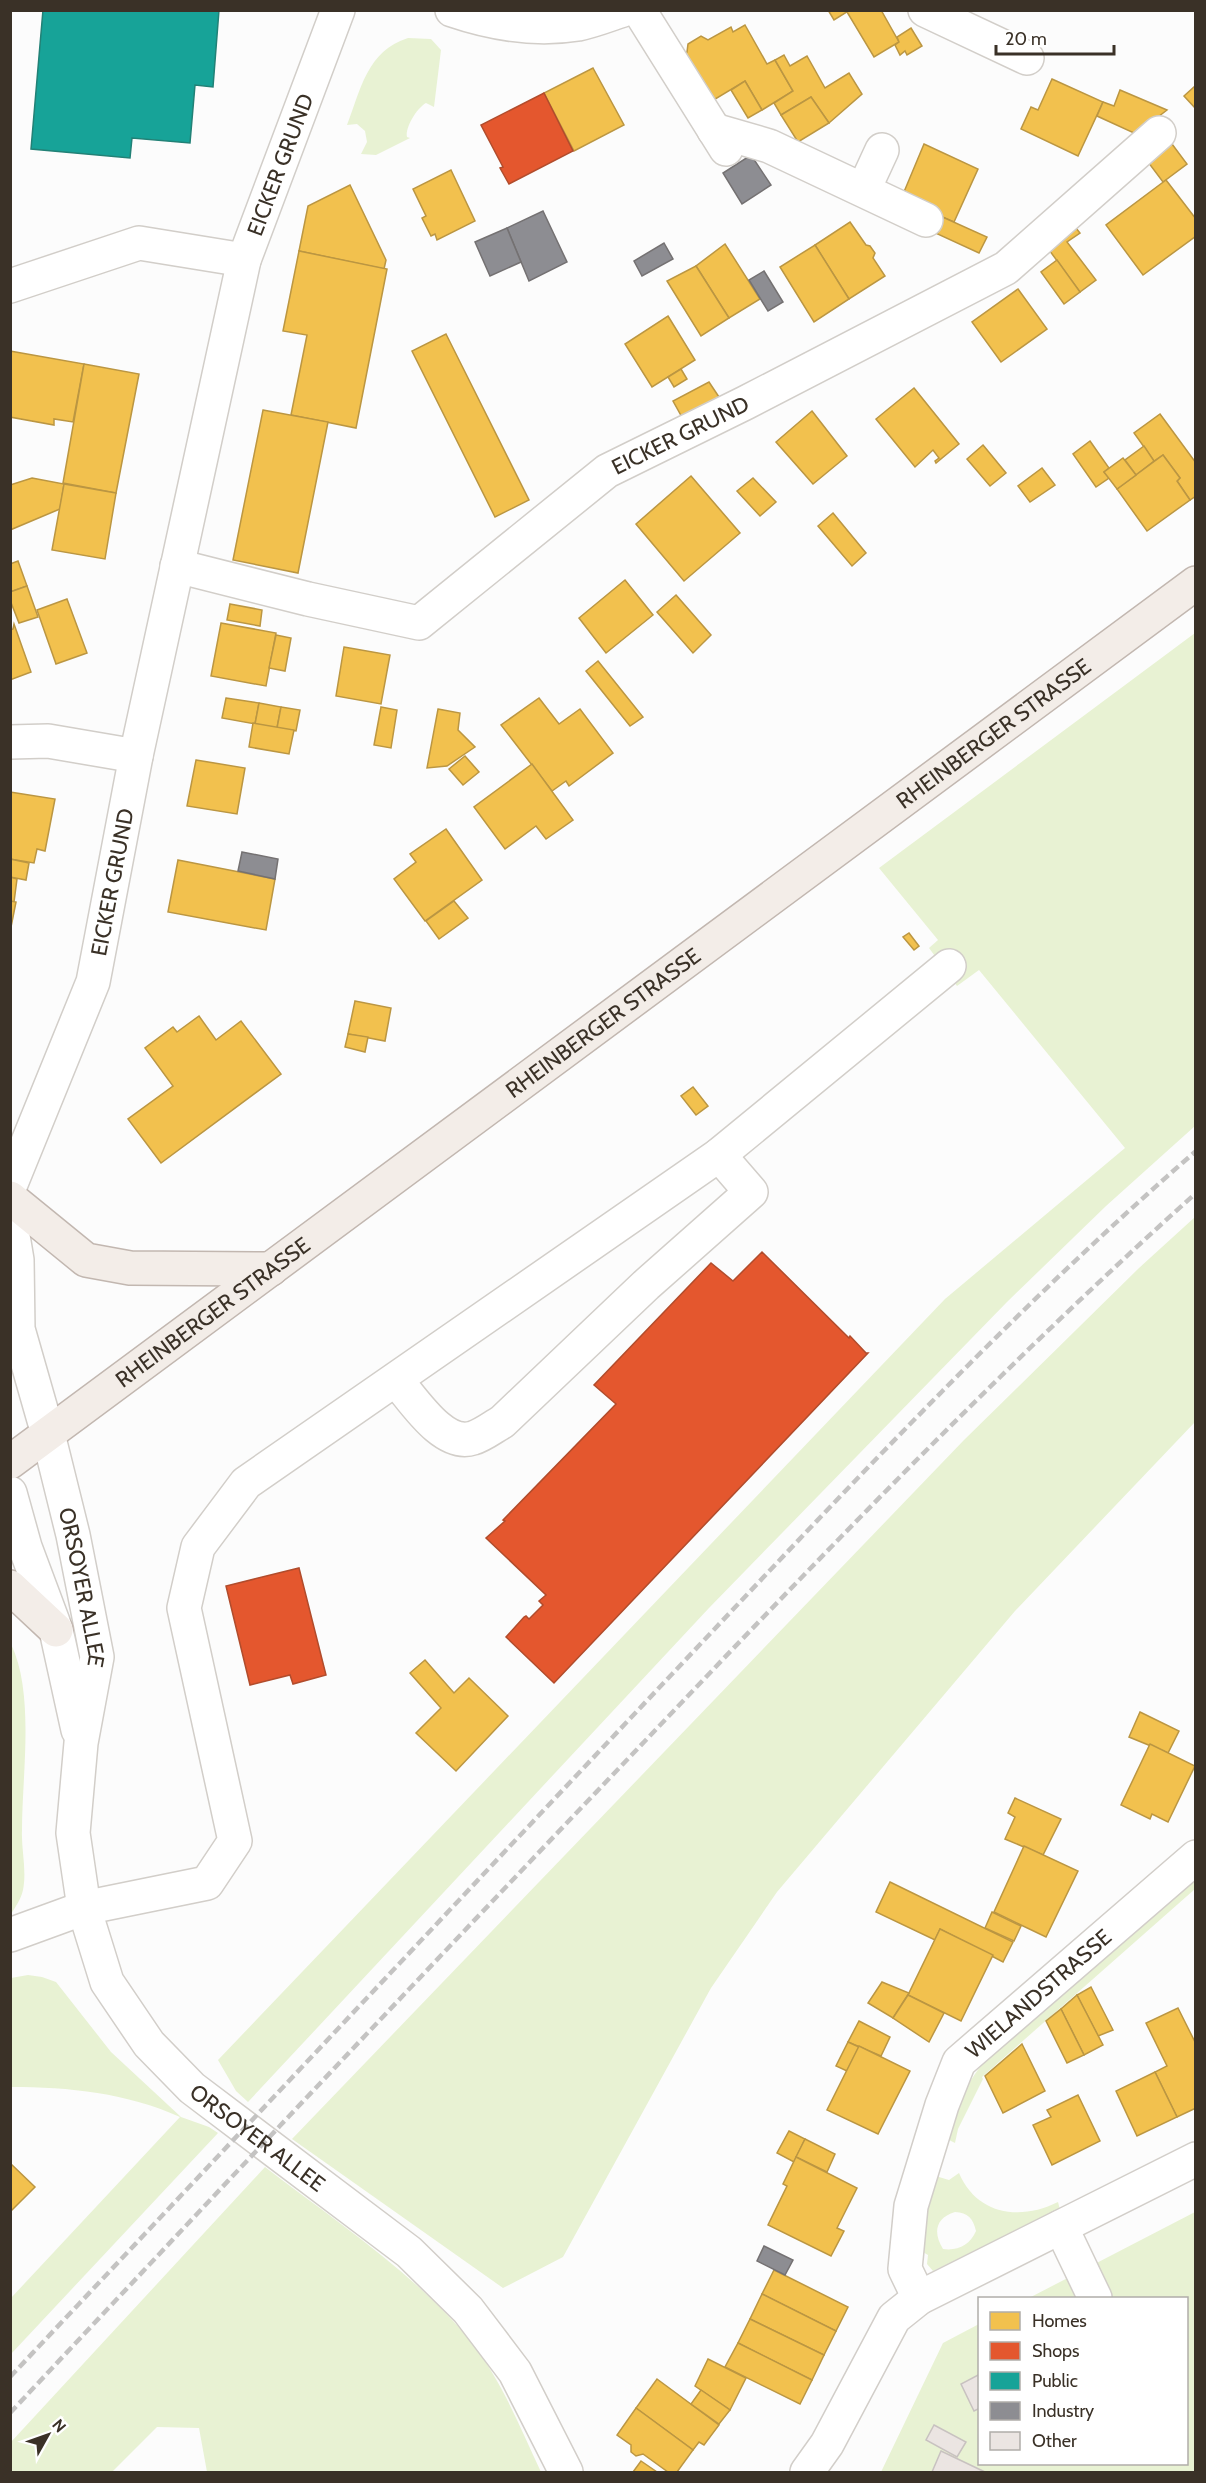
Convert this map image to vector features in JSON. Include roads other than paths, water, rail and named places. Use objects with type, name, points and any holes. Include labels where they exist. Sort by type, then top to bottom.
[{"type":"main road","name":"RHEINBERGER STRASSE","points":[[10,1462],[1196,583]]},
{"type":"main road","points":[[10,1198],[86,1260],[130,1268],[271,1269]]},
{"type":"main road","points":[[10,1587],[56,1630]]},
{"type":"street","name":"EICKER GRUND","points":[[10,1186],[93,982],[136,756],[244,260],[338,10]]},
{"type":"street","points":[[453,10],[488,22],[527,27],[578,24],[623,10]]},
{"type":"street","points":[[639,10],[732,159]]},
{"type":"street","points":[[925,10],[1027,58]]},
{"type":"street","points":[[714,130],[769,146],[926,219]]},
{"type":"street","name":"EICKER GRUND","points":[[177,566],[308,599],[419,623],[607,471],[745,403],[1006,268],[1159,133]]},
{"type":"street","points":[[864,189],[882,150]]},
{"type":"street","points":[[10,286],[140,243],[244,260]]},
{"type":"street","points":[[10,742],[48,741],[136,756]]},
{"type":"street","points":[[10,1935],[84,1908],[207,1883],[235,1841],[184,1608],[198,1546],[246,1483],[719,1155],[949,966]]},
{"type":"street","points":[[396,1380],[437,1427],[449,1436],[461,1440],[473,1438],[502,1422],[646,1285],[751,1192],[719,1155]]},
{"type":"street","points":[[10,1218],[17,1260],[18,1329],[48,1434]]},
{"type":"street","name":"ORSOYER ALLEE","points":[[48,1434],[73,1535],[97,1657],[75,1785],[73,1833],[84,1908],[108,1982],[149,2044],[192,2088],[409,2252],[468,2310],[515,2372],[566,2472]]},
{"type":"street","name":"ORSOYER ALLEE","points":[[10,1493],[25,1547],[56,1630],[81,1743]]},
{"type":"street","name":"WIELANDSTRASSE","points":[[919,2298],[905,2269],[911,2206],[942,2105],[959,2062],[1196,1857]]},
{"type":"street","points":[[807,2472],[827,2444],[894,2319],[919,2298],[1196,2159]]},
{"type":"street","points":[[1061,2227],[1095,2297]]},
{"type":"railway","points":[[10,2377],[853,1483],[1055,1280],[1196,1151]]},
{"type":"railway","points":[[10,2413],[247,2160],[846,1531],[1054,1325],[1196,1193]]}]
